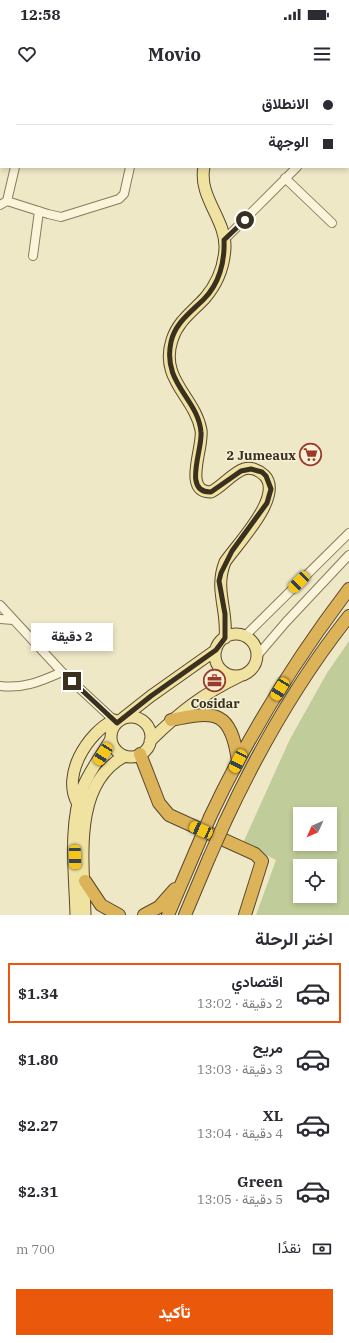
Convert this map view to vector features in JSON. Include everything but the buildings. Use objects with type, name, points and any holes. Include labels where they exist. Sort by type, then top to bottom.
[{"type":"highway","points":[[168,915],[210,816],[238,761],[297,661],[349,589]]},
{"type":"highway","points":[[185,915],[225,822],[251,768],[284,710],[321,654],[349,616]]},
{"type":"highway","points":[[171,720],[200,714],[211,715],[221,720],[229,728],[234,738],[238,761]]},
{"type":"highway","points":[[140,754],[159,803],[169,815],[255,854],[262,861],[245,915]]},
{"type":"highway","points":[[144,915],[154,911],[164,903],[184,877]]},
{"type":"highway","points":[[85,881],[101,905],[119,915]]},
{"type":"main road","points":[[78,804],[72,787],[77,762],[95,734],[118,720],[216,650],[225,638],[225,614],[219,581],[221,573],[229,556],[267,503],[271,489],[266,476],[262,472],[251,469],[241,471],[211,492],[200,489],[195,478],[202,442],[200,423],[174,379],[169,355],[171,342],[182,320],[204,299],[217,281],[223,260],[224,240],[219,220],[204,188],[204,168]]},
{"type":"main road","points":[[85,915],[84,828],[89,800],[104,773],[114,762],[125,756],[140,754],[146,749],[150,741],[171,720],[201,696],[252,669],[257,656],[253,643],[241,635],[225,614]]},
{"type":"main road","points":[[225,638],[241,635]]},
{"type":"main road","points":[[216,650],[216,659],[223,671],[231,675],[240,676]]},
{"type":"main road","points":[[125,756],[114,748],[111,739],[112,730],[118,720],[132,717],[145,723],[150,731],[150,741]]},
{"type":"main road","points":[[76,915],[74,830],[78,804],[86,780],[111,739]]},
{"type":"street","points":[[15,168],[4,203],[61,217],[119,199],[124,194],[130,168]]},
{"type":"street","points":[[224,240],[296,168]]},
{"type":"street","points":[[285,178],[332,224]]},
{"type":"street","points":[[33,256],[39,212]]},
{"type":"street","points":[[241,635],[349,533]]},
{"type":"street","points":[[257,656],[286,622],[349,555]]},
{"type":"street","points":[[0,605],[62,672],[118,720]]},
{"type":"street","points":[[0,619],[13,620]]},
{"type":"street","points":[[0,686],[17,687],[31,685],[62,672]]},
{"type":"green space","points":[[349,641],[349,915],[256,915],[276,860],[243,843],[290,739],[327,673]]},
{"type":"place","name":"2 Jumeaux","points":[[311,455]]},
{"type":"place","name":"Cosidar","points":[[215,681]]},
{"type":"route","points":[[72,681],[117,723],[136,707],[216,650],[218,645],[225,638],[225,614],[219,581],[221,573],[232,551],[264,509],[271,489],[266,476],[262,472],[251,469],[241,471],[211,492],[203,491],[196,484],[195,473],[202,442],[200,423],[174,379],[169,355],[171,342],[182,320],[204,299],[217,281],[223,260],[224,240],[245,220]]}]
